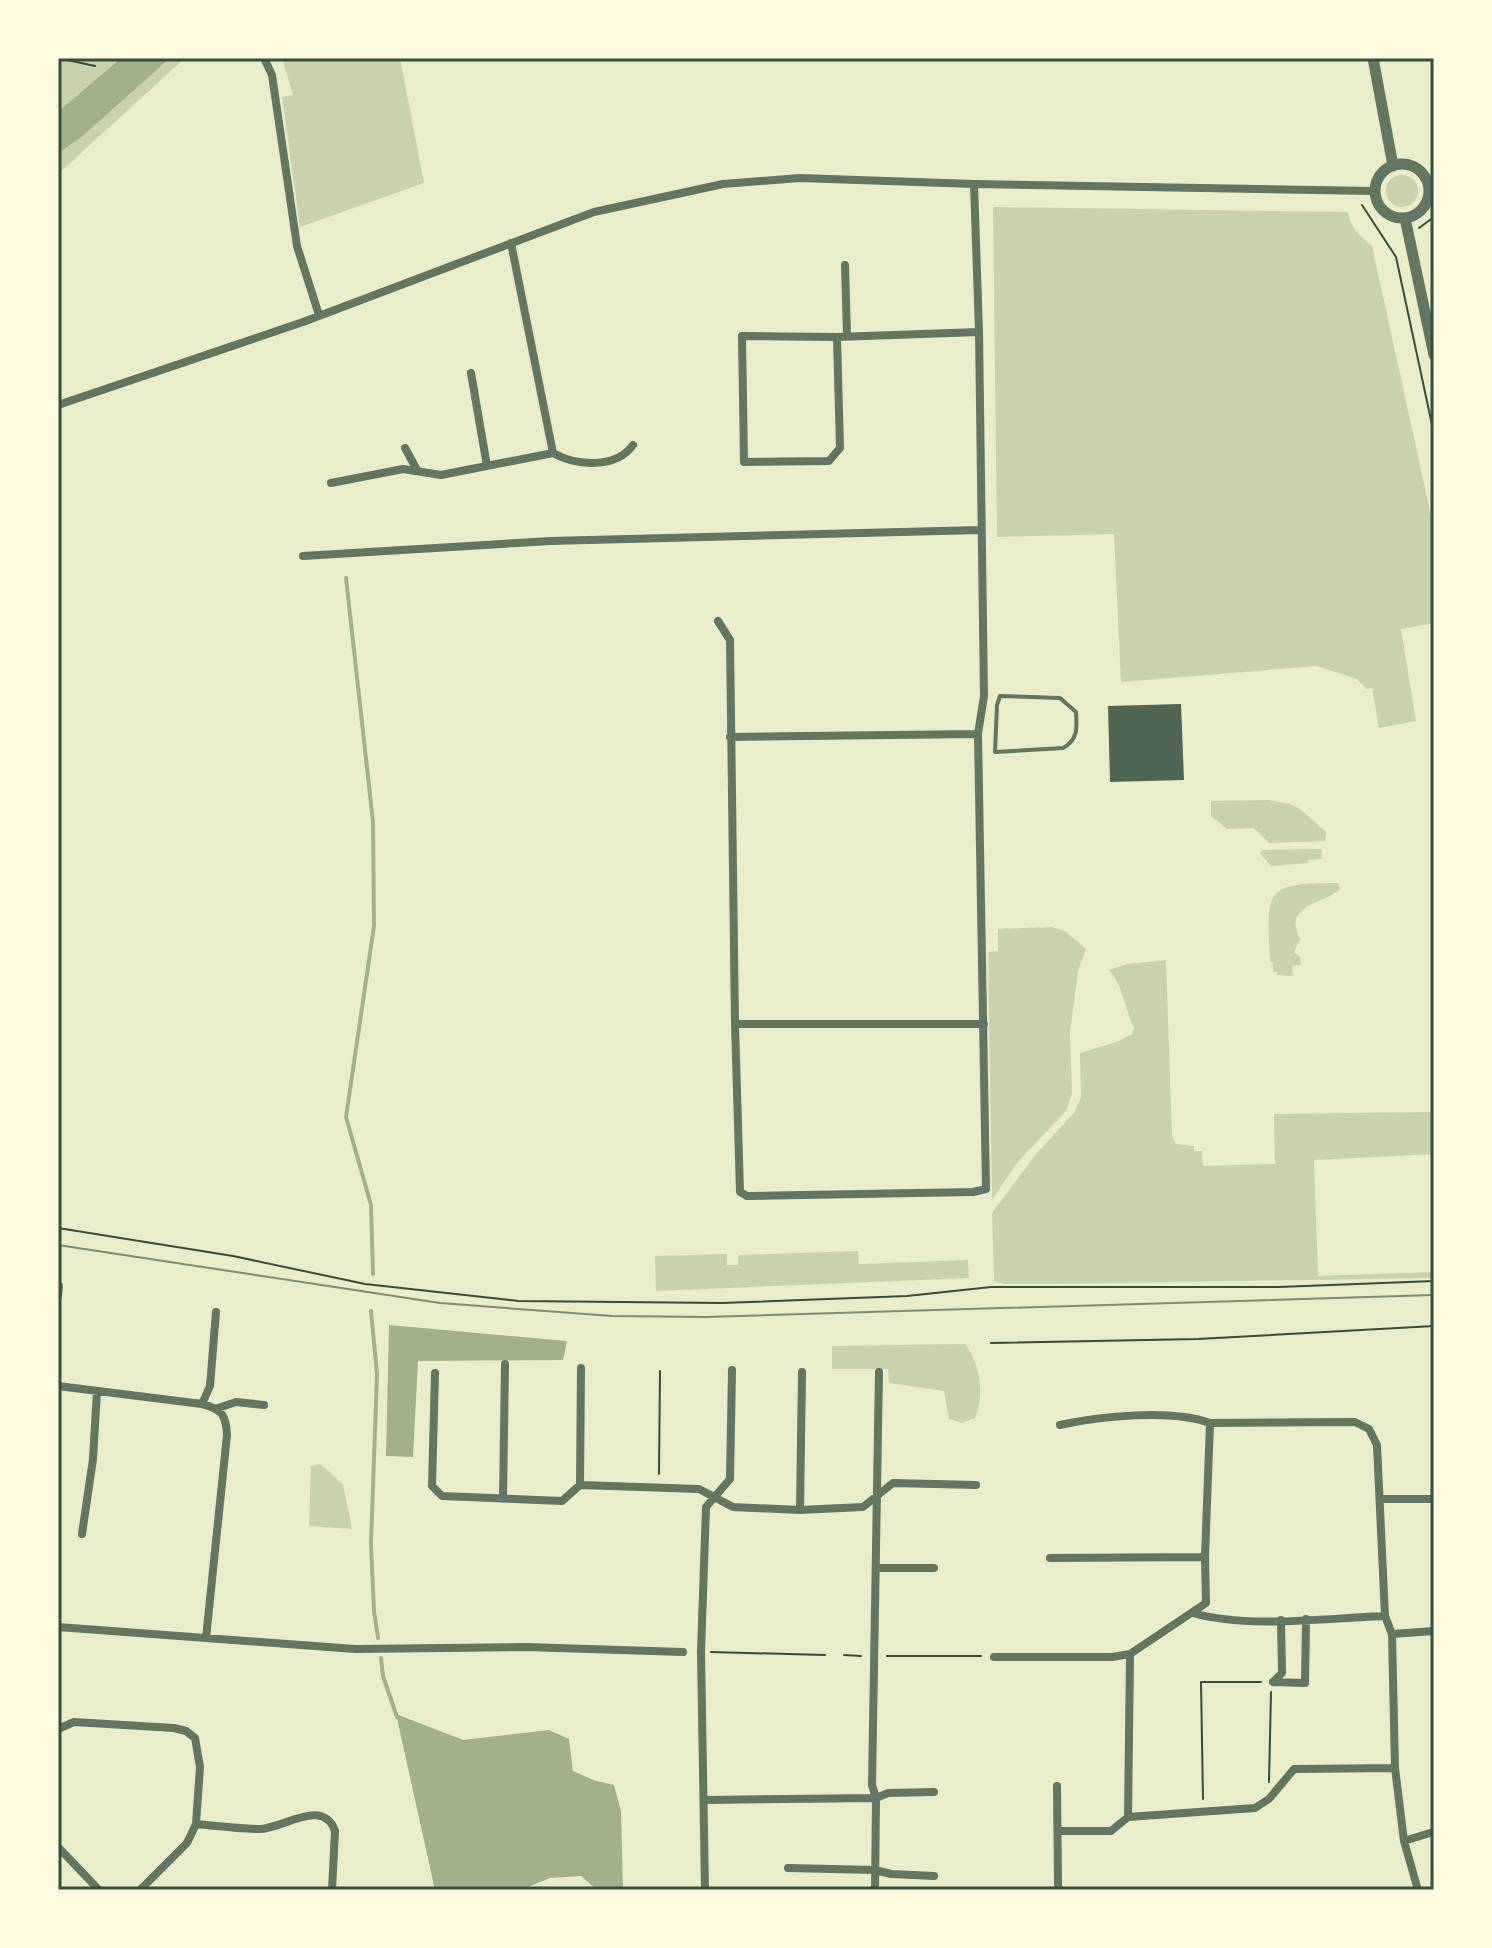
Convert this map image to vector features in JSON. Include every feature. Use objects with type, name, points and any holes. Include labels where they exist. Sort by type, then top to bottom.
[{"type":"street","points":[[264,58],[272,75],[297,246],[319,315]]},
{"type":"street","points":[[1373,58],[1393,166]]},
{"type":"street","points":[[1401,164],[1416,168],[1431,188],[1420,211],[1405,218],[1396,218],[1381,208],[1375,191],[1380,176],[1401,164]]},
{"type":"street","points":[[58,405],[319,315],[618,205],[743,181],[829,178],[974,184],[1375,191]]},
{"type":"street","points":[[718,621],[730,640],[740,1192],[747,1196],[973,1192],[986,1189],[978,734],[984,696],[974,184]]},
{"type":"street","points":[[1405,218],[1434,355]]},
{"type":"street","points":[[511,243],[553,453]]},
{"type":"street","points":[[845,265],[842,337],[840,448],[829,461],[744,462],[742,336],[842,337],[979,332]]},
{"type":"street","points":[[471,373],[487,466]]},
{"type":"street","points":[[331,483],[403,469],[434,476],[553,453],[579,462],[613,461],[627,454],[633,445]]},
{"type":"street","points":[[405,448],[417,470]]},
{"type":"street","points":[[303,556],[550,541],[980,530]]},
{"type":"street","points":[[730,737],[978,734]]},
{"type":"street","points":[[735,1024],[984,1024]]},
{"type":"street","points":[[202,1404],[210,1386],[216,1312]]},
{"type":"street","points":[[503,1499],[505,1364]]},
{"type":"street","points":[[580,1485],[581,1368]]},
{"type":"street","points":[[705,1890],[701,1637],[706,1507],[730,1479],[732,1370]]},
{"type":"street","points":[[800,1510],[802,1372]]},
{"type":"street","points":[[875,1890],[876,1798],[872,1785],[879,1372]]},
{"type":"street","points":[[435,1373],[432,1486],[442,1496],[562,1501],[580,1485],[699,1489],[733,1507],[800,1510],[863,1507],[893,1483],[976,1485]]},
{"type":"street","points":[[58,1386],[218,1408],[236,1402],[264,1405]]},
{"type":"street","points":[[82,1534],[93,1459],[97,1391]]},
{"type":"street","points":[[206,1638],[227,1435],[226,1418],[218,1408]]},
{"type":"street","points":[[1060,1425],[1090,1418],[1190,1416],[1210,1423],[1355,1422],[1369,1429],[1377,1445],[1385,1616],[1392,1634],[1395,1768],[1404,1841],[1418,1890]]},
{"type":"street","points":[[994,1657],[1112,1657],[1130,1654],[1206,1603],[1210,1423]]},
{"type":"street","points":[[1381,1499],[1434,1499]]},
{"type":"street","points":[[1050,1558],[1205,1557]]},
{"type":"street","points":[[876,1568],[934,1568]]},
{"type":"street","points":[[1193,1613],[1213,1619],[1385,1616]]},
{"type":"street","points":[[1273,1682],[1305,1683],[1306,1619]]},
{"type":"street","points":[[1273,1682],[1282,1673],[1281,1620]]},
{"type":"street","points":[[58,1627],[355,1649],[526,1647],[683,1652]]},
{"type":"street","points":[[1392,1634],[1434,1631]]},
{"type":"street","points":[[1128,1817],[1130,1654]]},
{"type":"street","points":[[58,1729],[74,1722],[174,1728],[186,1731],[195,1738],[200,1767],[196,1824],[187,1843],[140,1890]]},
{"type":"street","points":[[1058,1831],[1111,1831],[1128,1817],[1255,1808],[1269,1799],[1294,1769],[1395,1768]]},
{"type":"street","points":[[1057,1786],[1058,1886]]},
{"type":"street","points":[[704,1800],[876,1798],[888,1793],[934,1792]]},
{"type":"street","points":[[196,1824],[264,1829],[303,1816],[325,1818],[332,1823],[335,1831],[332,1890]]},
{"type":"street","points":[[1404,1841],[1430,1833]]},
{"type":"street","points":[[58,1847],[99,1890]]},
{"type":"street","points":[[788,1868],[875,1870],[934,1876]]},
{"type":"lane","points":[[1000,696],[1060,698],[1076,712],[1077,731],[1072,743],[1063,748],[1036,750],[995,752],[1000,696]]},
{"type":"path","points":[[58,58],[95,66]]},
{"type":"path","points":[[1362,205],[1396,257],[1434,434]]},
{"type":"path","points":[[58,1228],[233,1256],[365,1284],[519,1301],[722,1303],[907,1296],[991,1287],[1279,1287],[1434,1281]]},
{"type":"path","points":[[991,1343],[1198,1339],[1434,1326]]},
{"type":"path","points":[[659,1488],[660,1371]]},
{"type":"path","points":[[722,1652],[825,1655]]},
{"type":"path","points":[[844,1655],[994,1657]]},
{"type":"path","points":[[1203,1812],[1201,1682],[1273,1682],[1270,1693],[1269,1799]]},
{"type":"shaded area","points":[[58,58],[185,58],[58,174]]},
{"type":"shaded area","points":[[121,58],[170,58],[79,139],[58,153],[58,112]]},
{"type":"shaded area","points":[[282,58],[400,58],[424,183],[300,227],[282,97],[293,95]]},
{"type":"shaded area","points":[[1402,175],[1413,180],[1418,191],[1413,202],[1402,207],[1391,202],[1386,191],[1391,180]]},
{"type":"shaded area","points":[[993,207],[1348,212],[1356,232],[1372,246],[1434,529],[1434,623],[1401,629],[1416,721],[1379,728],[1372,688],[1367,689],[1357,679],[1317,666],[1121,682],[1114,534],[997,537]]},
{"type":"shaded area","points":[[1269,800],[1300,809],[1326,832],[1325,841],[1269,843],[1254,828],[1227,829],[1211,816],[1211,801]]},
{"type":"shaded area","points":[[1321,849],[1322,859],[1271,866],[1260,853],[1262,850]]},
{"type":"shaded area","points":[[1338,883],[1340,889],[1300,912],[1296,927],[1300,939],[1294,952],[1300,957],[1301,965],[1292,966],[1293,976],[1277,975],[1273,972],[1273,962],[1270,962],[1269,938],[1270,906],[1274,896],[1282,889],[1295,885]]},
{"type":"shaded area","points":[[1052,927],[1065,931],[1086,949],[1078,971],[1070,1033],[1072,1094],[1066,1111],[1017,1163],[992,1200],[988,952],[998,951],[998,929]]},
{"type":"shaded area","points":[[1166,960],[1172,1136],[1176,1144],[1194,1146],[1194,1151],[1202,1151],[1203,1166],[1275,1164],[1274,1114],[1434,1112],[1434,1154],[1314,1160],[1318,1276],[1434,1272],[1434,1278],[1048,1284],[994,1281],[992,1213],[1036,1154],[1074,1113],[1081,1097],[1080,1053],[1132,1034],[1134,1028],[1121,991],[1109,970],[1127,964]]},
{"type":"shaded area","points":[[858,1251],[859,1264],[968,1260],[969,1278],[656,1291],[655,1256],[727,1254],[727,1265],[738,1265],[738,1255]]},
{"type":"shaded area","points":[[389,1325],[567,1341],[563,1360],[418,1361],[413,1457],[386,1456]]},
{"type":"shaded area","points":[[965,1344],[974,1361],[980,1399],[975,1418],[962,1423],[949,1419],[944,1391],[889,1383],[888,1369],[832,1369],[832,1346]]},
{"type":"shaded area","points":[[320,1464],[343,1484],[352,1529],[309,1526],[311,1466]]},
{"type":"shaded area","points":[[396,1714],[463,1740],[549,1730],[569,1739],[573,1771],[614,1785],[621,1811],[623,1890],[597,1890],[581,1876],[550,1878],[521,1890],[435,1890]]},
{"type":"building","points":[[1181,704],[1184,780],[1110,782],[1108,706]]},
{"type":"waterway","points":[[346,578],[373,822],[374,926],[346,1117],[371,1205],[373,1274]]},
{"type":"waterway","points":[[371,1311],[377,1374],[371,1544],[378,1638]]},
{"type":"waterway","points":[[381,1658],[383,1676],[397,1717]]},
{"type":"tram line","points":[[58,1245],[440,1303],[612,1316],[707,1317],[1434,1295]]}]
